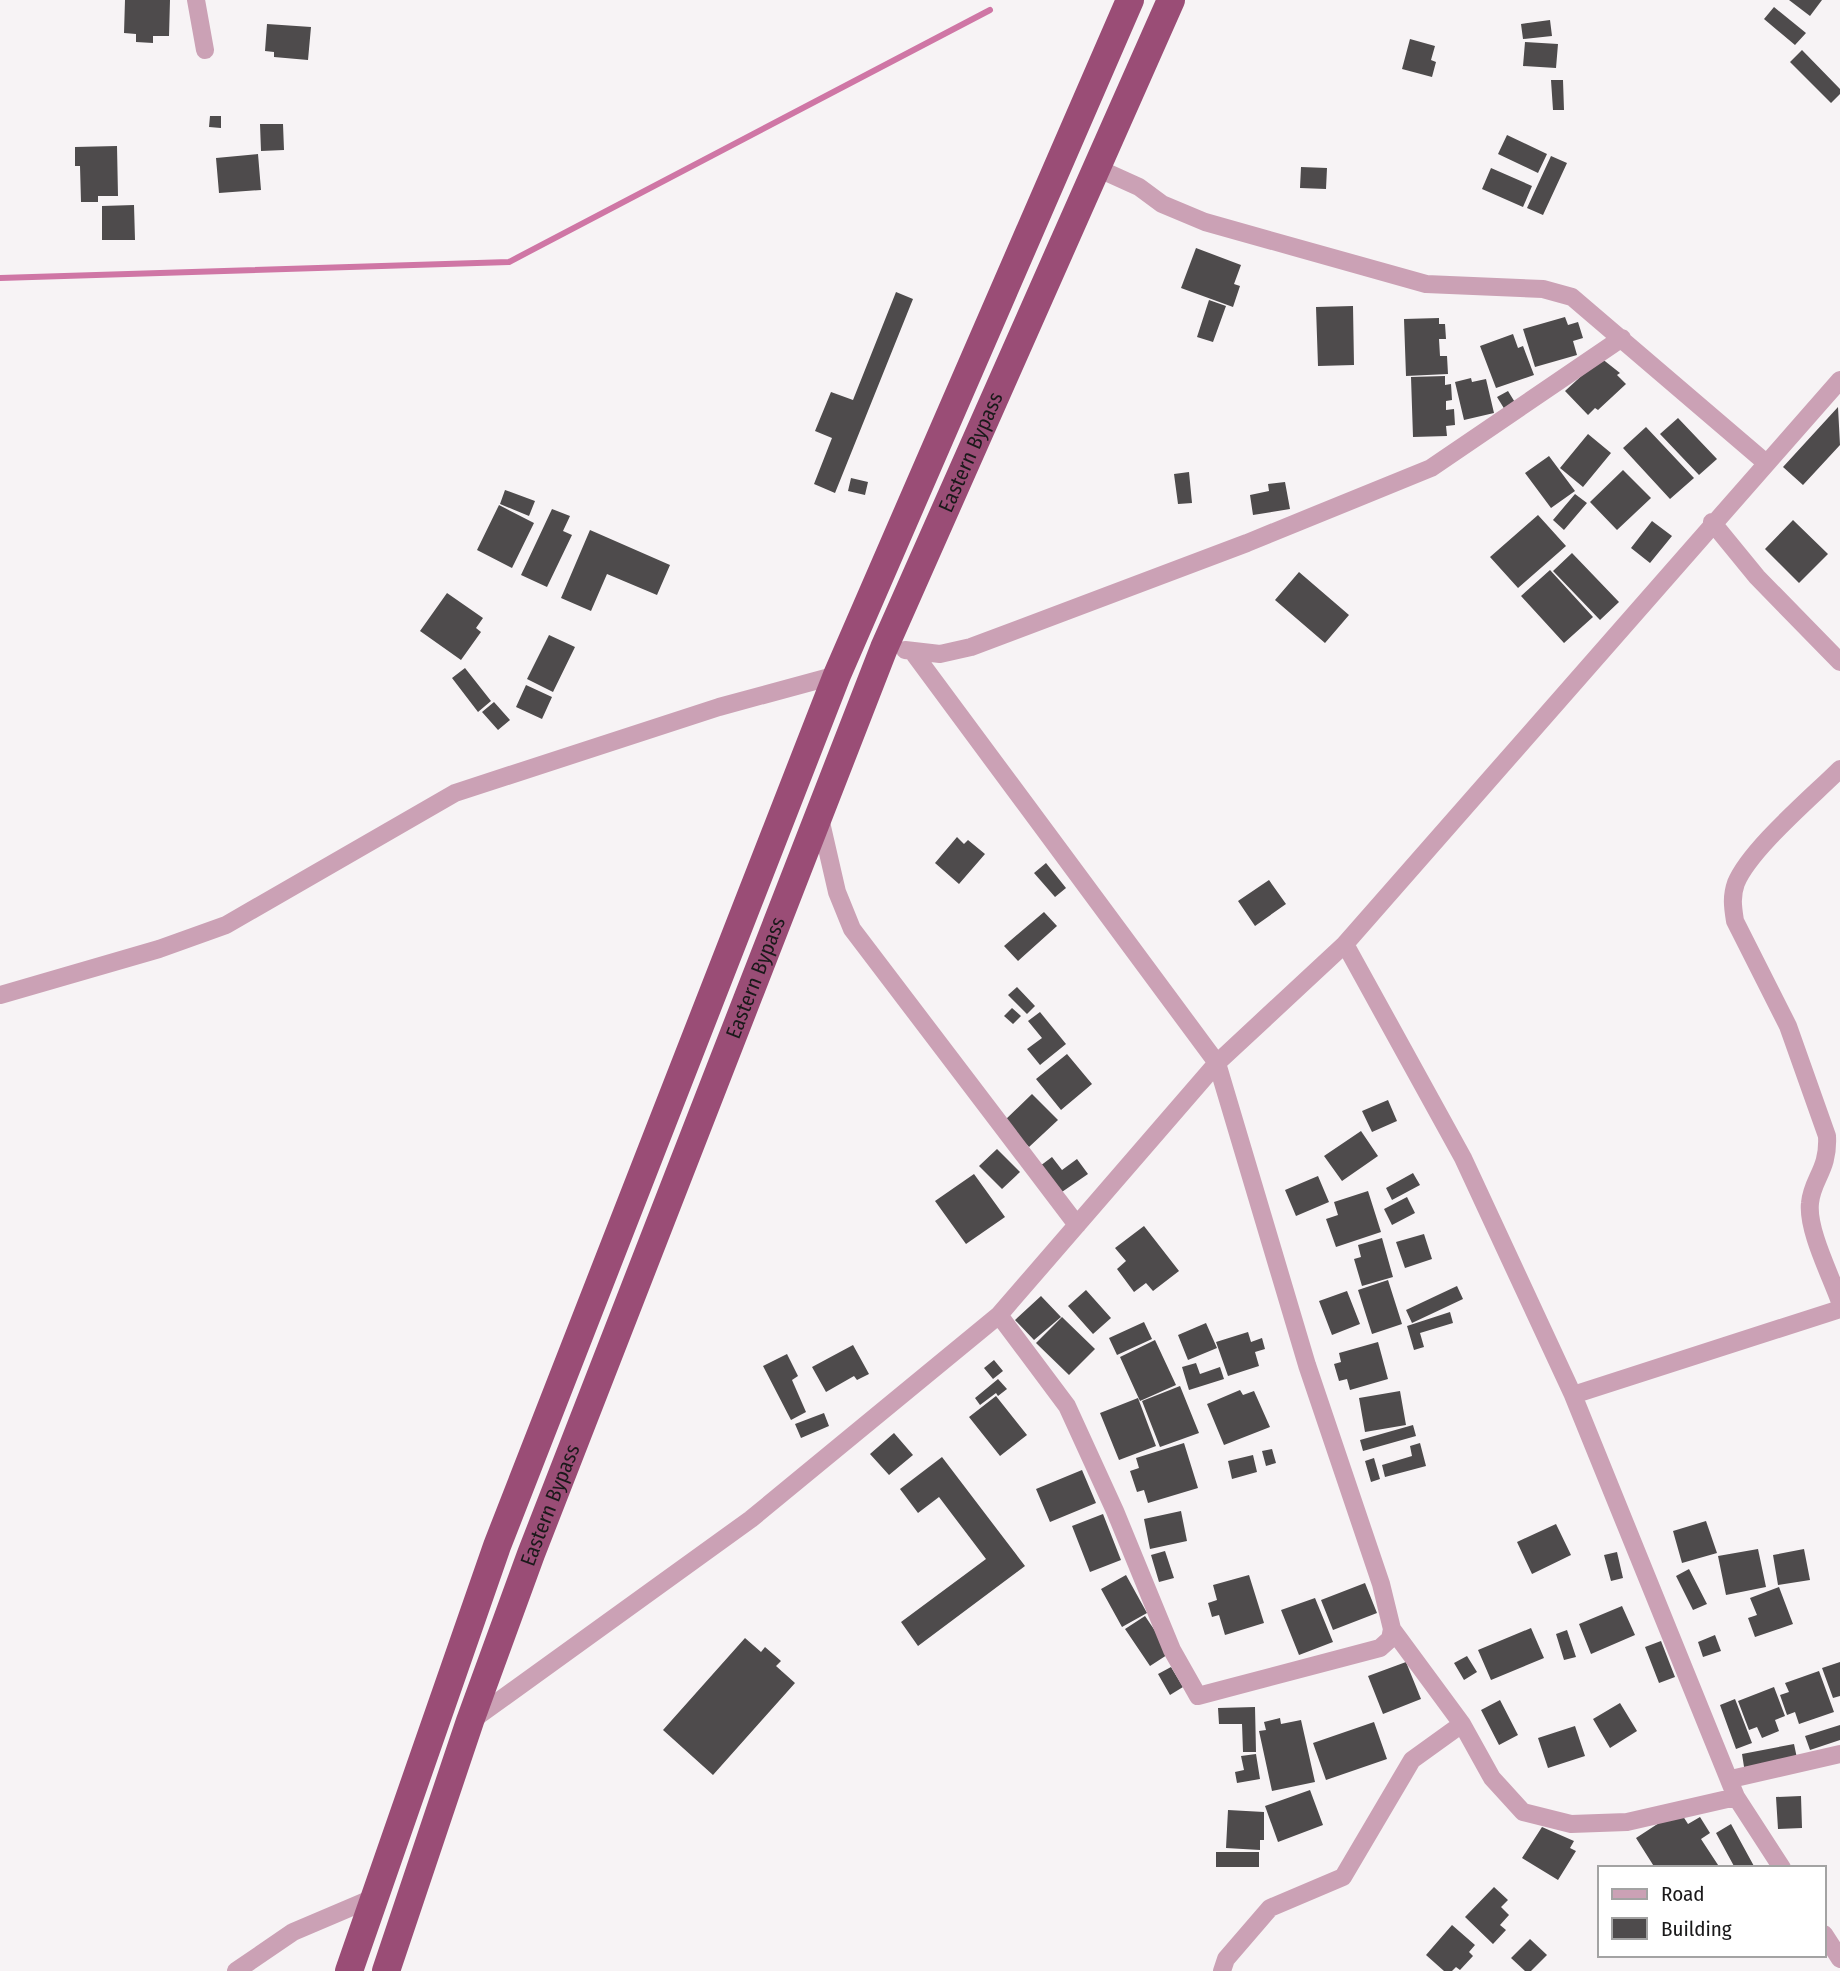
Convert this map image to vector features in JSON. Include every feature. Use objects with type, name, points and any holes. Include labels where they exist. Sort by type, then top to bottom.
[{"type":"highway","name":"Eastern Bypass","points":[[349,1971],[496,1546],[837,675],[1129,0]]},
{"type":"highway","name":"Eastern Bypass","points":[[386,1971],[470,1721],[531,1554],[884,648],[1171,0]]},
{"type":"street","points":[[196,0],[205,50]]},
{"type":"street","points":[[1097,168],[1139,187],[1162,204],[1205,222],[1426,284],[1543,289],[1572,297],[1765,462]]},
{"type":"street","points":[[884,648],[940,654],[971,647],[1247,543],[1431,468],[1622,338]]},
{"type":"street","points":[[470,1721],[751,1519],[999,1315],[1217,1063],[1345,944],[1712,522],[1840,380]]},
{"type":"street","points":[[1712,522],[1757,577],[1840,662]]},
{"type":"street","points":[[912,651],[1217,1063],[1307,1365],[1381,1584],[1392,1629],[1462,1724],[1492,1778],[1523,1812],[1571,1824],[1626,1822],[1840,1754]]},
{"type":"street","points":[[0,995],[159,949],[226,925],[455,793],[719,707],[837,675]]},
{"type":"street","points":[[1840,769],[1748,862],[1737,883],[1732,903],[1735,921],[1788,1026],[1827,1136],[1828,1155],[1810,1202],[1811,1221],[1840,1302]]},
{"type":"street","points":[[820,818],[836,892],[852,929],[1077,1225]]},
{"type":"street","points":[[1345,944],[1463,1158],[1573,1395],[1734,1788],[1781,1866]]},
{"type":"street","points":[[1573,1395],[1840,1309]]},
{"type":"street","points":[[999,1315],[1067,1406],[1115,1511],[1172,1650],[1198,1696],[1380,1648],[1390,1639],[1392,1629]]},
{"type":"street","points":[[1222,1971],[1226,1959],[1270,1908],[1343,1877],[1412,1760],[1462,1724]]},
{"type":"street","points":[[236,1971],[292,1932],[373,1898]]},
{"type":"street","points":[[1826,1937],[1840,1959]]},
{"type":"building","points":[[125,0],[170,0],[169,36],[153,36],[153,43],[136,42],[136,34],[124,33]]},
{"type":"building","points":[[1789,0],[1822,0],[1810,16]]},
{"type":"building","points":[[1774,7],[1806,33],[1795,45],[1764,19]]},
{"type":"building","points":[[1550,20],[1552,36],[1523,39],[1521,24]]},
{"type":"building","points":[[267,24],[311,27],[308,60],[274,57],[274,52],[265,51]]},
{"type":"building","points":[[1410,39],[1435,46],[1431,60],[1436,62],[1432,77],[1402,69]]},
{"type":"building","points":[[1525,42],[1558,44],[1556,68],[1523,66]]},
{"type":"building","points":[[1802,50],[1840,89],[1840,94],[1831,103],[1790,62]]},
{"type":"building","points":[[1551,80],[1563,80],[1564,110],[1553,110]]},
{"type":"building","points":[[210,116],[221,116],[221,128],[209,127]]},
{"type":"building","points":[[260,124],[283,124],[284,150],[261,151]]},
{"type":"building","points":[[1507,135],[1547,154],[1538,173],[1498,154]]},
{"type":"building","points":[[117,146],[118,196],[98,196],[98,202],[81,202],[80,166],[75,166],[75,147]]},
{"type":"building","points":[[258,154],[261,190],[219,193],[216,158]]},
{"type":"building","points":[[1551,156],[1567,163],[1543,215],[1527,208]]},
{"type":"building","points":[[1301,167],[1327,168],[1326,189],[1300,188]]},
{"type":"building","points":[[1491,168],[1532,186],[1523,207],[1482,189]]},
{"type":"building","points":[[134,205],[135,240],[102,240],[102,206]]},
{"type":"building","points":[[1196,248],[1241,265],[1234,284],[1240,286],[1233,307],[1181,288]]},
{"type":"building","points":[[896,292],[913,299],[835,493],[814,484],[832,438],[815,431],[831,392],[853,400]]},
{"type":"building","points":[[1209,300],[1226,306],[1213,342],[1197,337]]},
{"type":"building","points":[[1353,306],[1354,365],[1318,366],[1316,307]]},
{"type":"building","points":[[1565,317],[1568,325],[1578,322],[1583,338],[1573,341],[1577,355],[1535,367],[1523,329]]},
{"type":"building","points":[[1439,318],[1439,324],[1445,324],[1446,339],[1439,339],[1440,356],[1447,356],[1448,374],[1406,376],[1404,319]]},
{"type":"building","points":[[1513,334],[1518,348],[1523,346],[1534,375],[1496,388],[1480,346]]},
{"type":"building","points":[[1601,358],[1620,373],[1617,375],[1626,384],[1598,410],[1595,408],[1588,415],[1565,391]]},
{"type":"building","points":[[1445,376],[1445,385],[1451,384],[1452,400],[1446,401],[1446,410],[1454,409],[1455,425],[1446,426],[1447,436],[1413,437],[1411,377]]},
{"type":"building","points":[[1471,378],[1472,382],[1486,379],[1494,413],[1464,420],[1455,382]]},
{"type":"building","points":[[1508,391],[1516,404],[1505,410],[1497,397]]},
{"type":"building","points":[[1838,407],[1840,445],[1803,485],[1783,467]]},
{"type":"building","points":[[1678,418],[1717,459],[1699,475],[1660,434]]},
{"type":"building","points":[[1646,427],[1694,478],[1670,499],[1623,448]]},
{"type":"building","points":[[1588,434],[1611,453],[1583,487],[1560,468]]},
{"type":"building","points":[[1549,456],[1575,491],[1551,508],[1525,473]]},
{"type":"building","points":[[1623,470],[1651,498],[1617,530],[1590,502]]},
{"type":"building","points":[[1189,472],[1192,503],[1178,504],[1174,474]]},
{"type":"building","points":[[851,478],[868,482],[865,495],[848,491]]},
{"type":"building","points":[[1285,482],[1290,509],[1253,515],[1250,495],[1269,491],[1268,484]]},
{"type":"building","points":[[505,490],[535,501],[529,516],[500,504]]},
{"type":"building","points":[[1575,494],[1587,503],[1564,530],[1553,520]]},
{"type":"building","points":[[499,505],[534,523],[512,568],[477,550]]},
{"type":"building","points":[[552,509],[570,516],[563,531],[572,535],[547,587],[521,575]]},
{"type":"building","points":[[1538,515],[1566,546],[1518,588],[1490,557]]},
{"type":"building","points":[[1793,520],[1828,554],[1799,583],[1765,549]]},
{"type":"building","points":[[1652,521],[1672,536],[1650,563],[1631,548]]},
{"type":"building","points":[[590,530],[670,565],[657,595],[607,574],[591,611],[561,598]]},
{"type":"building","points":[[1572,553],[1619,602],[1600,620],[1553,571]]},
{"type":"building","points":[[1550,570],[1593,617],[1564,643],[1521,596]]},
{"type":"building","points":[[1299,572],[1349,615],[1325,643],[1275,600]]},
{"type":"building","points":[[447,593],[483,618],[476,628],[481,632],[461,660],[420,631]]},
{"type":"building","points":[[549,635],[575,647],[553,692],[527,679]]},
{"type":"building","points":[[465,668],[491,701],[478,712],[452,678]]},
{"type":"building","points":[[526,685],[552,697],[542,719],[516,707]]},
{"type":"building","points":[[494,702],[510,720],[498,730],[482,712]]},
{"type":"building","points":[[957,837],[964,844],[968,840],[985,854],[959,884],[935,863]]},
{"type":"building","points":[[1046,863],[1066,888],[1055,897],[1034,873]]},
{"type":"building","points":[[1269,880],[1286,904],[1255,926],[1238,901]]},
{"type":"building","points":[[1044,912],[1057,926],[1018,961],[1004,946]]},
{"type":"building","points":[[1017,987],[1035,1006],[1027,1014],[1008,995]]},
{"type":"building","points":[[1012,1008],[1021,1016],[1013,1024],[1004,1016]]},
{"type":"building","points":[[1040,1012],[1066,1044],[1040,1065],[1027,1049],[1042,1038],[1028,1021]]},
{"type":"building","points":[[1067,1054],[1092,1084],[1061,1110],[1036,1079]]},
{"type":"building","points":[[1032,1094],[1058,1120],[1029,1147],[1004,1121]]},
{"type":"building","points":[[1388,1100],[1397,1121],[1372,1132],[1362,1111]]},
{"type":"building","points":[[1361,1131],[1378,1156],[1342,1181],[1324,1156]]},
{"type":"building","points":[[997,1149],[1020,1172],[1002,1189],[979,1166]]},
{"type":"building","points":[[1052,1157],[1062,1170],[1077,1159],[1088,1174],[1059,1194],[1040,1166]]},
{"type":"building","points":[[1413,1173],[1420,1185],[1392,1200],[1386,1188]]},
{"type":"building","points":[[974,1174],[1005,1217],[966,1244],[935,1201]]},
{"type":"building","points":[[1318,1176],[1329,1202],[1296,1216],[1285,1190]]},
{"type":"building","points":[[1368,1191],[1381,1232],[1336,1247],[1326,1219],[1338,1215],[1334,1202]]},
{"type":"building","points":[[1407,1197],[1415,1213],[1392,1225],[1384,1209]]},
{"type":"building","points":[[1144,1226],[1179,1271],[1153,1291],[1146,1283],[1134,1292],[1117,1269],[1126,1261],[1115,1248]]},
{"type":"building","points":[[1424,1234],[1432,1259],[1405,1268],[1396,1242]]},
{"type":"building","points":[[1382,1238],[1393,1277],[1362,1286],[1354,1259],[1361,1257],[1358,1245]]},
{"type":"building","points":[[1388,1280],[1402,1324],[1372,1334],[1358,1290]]},
{"type":"building","points":[[1457,1286],[1463,1299],[1412,1323],[1406,1310]]},
{"type":"building","points":[[1086,1290],[1111,1318],[1093,1334],[1068,1306]]},
{"type":"building","points":[[1347,1291],[1360,1324],[1332,1335],[1319,1301]]},
{"type":"building","points":[[1041,1296],[1061,1317],[1034,1340],[1015,1320]]},
{"type":"building","points":[[1450,1312],[1453,1323],[1420,1333],[1424,1347],[1414,1350],[1407,1326]]},
{"type":"building","points":[[1062,1317],[1095,1349],[1069,1375],[1036,1343]]},
{"type":"building","points":[[1144,1322],[1152,1339],[1117,1355],[1109,1338]]},
{"type":"building","points":[[1206,1323],[1217,1348],[1188,1360],[1178,1335]]},
{"type":"building","points":[[1248,1332],[1251,1342],[1262,1338],[1265,1349],[1255,1352],[1259,1366],[1228,1376],[1216,1342]]},
{"type":"building","points":[[1155,1340],[1176,1385],[1140,1401],[1120,1357]]},
{"type":"building","points":[[1378,1342],[1388,1379],[1350,1390],[1347,1379],[1339,1381],[1334,1364],[1341,1362],[1339,1353]]},
{"type":"building","points":[[853,1345],[869,1374],[857,1380],[854,1376],[826,1392],[812,1367]]},
{"type":"building","points":[[787,1354],[798,1376],[792,1380],[806,1412],[791,1420],[763,1366]]},
{"type":"building","points":[[994,1360],[1003,1371],[993,1379],[984,1368]]},
{"type":"building","points":[[1196,1363],[1200,1374],[1220,1367],[1224,1379],[1189,1390],[1182,1367]]},
{"type":"building","points":[[998,1379],[1007,1389],[998,1396],[996,1393],[980,1405],[975,1398]]},
{"type":"building","points":[[1180,1386],[1199,1433],[1160,1447],[1142,1401]]},
{"type":"building","points":[[1240,1390],[1243,1395],[1254,1391],[1270,1427],[1224,1445],[1207,1404]]},
{"type":"building","points":[[1400,1391],[1406,1425],[1365,1432],[1359,1398]]},
{"type":"building","points":[[996,1396],[1027,1435],[1000,1456],[969,1417]]},
{"type":"building","points":[[1138,1398],[1156,1446],[1119,1460],[1100,1413]]},
{"type":"building","points":[[824,1413],[829,1426],[801,1438],[795,1424]]},
{"type":"building","points":[[1413,1425],[1416,1436],[1363,1451],[1360,1440]]},
{"type":"building","points":[[894,1433],[913,1455],[889,1475],[870,1454]]},
{"type":"building","points":[[1184,1443],[1198,1488],[1148,1503],[1144,1490],[1137,1492],[1130,1471],[1139,1468],[1136,1458]]},
{"type":"building","points":[[1420,1443],[1426,1466],[1385,1477],[1382,1465],[1412,1456],[1410,1446]]},
{"type":"building","points":[[1272,1449],[1276,1463],[1266,1466],[1262,1451]]},
{"type":"building","points":[[1253,1455],[1257,1472],[1232,1479],[1228,1461]]},
{"type":"building","points":[[942,1457],[1025,1566],[918,1646],[901,1622],[986,1559],[939,1497],[918,1513],[900,1489]]},
{"type":"building","points":[[1374,1458],[1380,1479],[1371,1482],[1365,1461]]},
{"type":"building","points":[[1082,1470],[1096,1503],[1050,1522],[1036,1489]]},
{"type":"building","points":[[1181,1511],[1187,1541],[1150,1549],[1144,1519]]},
{"type":"building","points":[[1103,1514],[1121,1560],[1090,1572],[1072,1526]]},
{"type":"building","points":[[1706,1521],[1717,1553],[1682,1563],[1673,1531]]},
{"type":"building","points":[[1556,1524],[1571,1555],[1532,1574],[1517,1542]]},
{"type":"building","points":[[1758,1549],[1766,1587],[1726,1595],[1718,1556]]},
{"type":"building","points":[[1804,1549],[1810,1580],[1778,1585],[1773,1555]]},
{"type":"building","points":[[1165,1551],[1174,1578],[1159,1582],[1151,1555]]},
{"type":"building","points":[[1617,1552],[1623,1578],[1611,1581],[1604,1555]]},
{"type":"building","points":[[1689,1569],[1707,1604],[1693,1610],[1676,1576]]},
{"type":"building","points":[[1126,1575],[1147,1613],[1122,1627],[1101,1589]]},
{"type":"building","points":[[1249,1575],[1264,1623],[1225,1635],[1219,1615],[1212,1617],[1208,1603],[1217,1600],[1213,1585]]},
{"type":"building","points":[[1365,1583],[1377,1613],[1333,1630],[1321,1600]]},
{"type":"building","points":[[1779,1587],[1793,1624],[1755,1637],[1748,1618],[1757,1615],[1750,1598]]},
{"type":"building","points":[[1315,1598],[1333,1642],[1299,1655],[1281,1610]]},
{"type":"building","points":[[1622,1606],[1635,1635],[1591,1654],[1579,1624]]},
{"type":"building","points":[[1145,1616],[1170,1653],[1150,1666],[1125,1629]]},
{"type":"building","points":[[1531,1628],[1544,1658],[1491,1680],[1478,1650]]},
{"type":"building","points":[[1567,1630],[1576,1657],[1564,1660],[1556,1634]]},
{"type":"building","points":[[1715,1635],[1721,1651],[1703,1657],[1698,1642]]},
{"type":"building","points":[[745,1638],[761,1652],[765,1647],[781,1661],[776,1666],[795,1683],[713,1775],[663,1730]]},
{"type":"building","points":[[1661,1641],[1675,1677],[1659,1683],[1645,1647]]},
{"type":"building","points":[[1467,1656],[1477,1672],[1464,1680],[1454,1663]]},
{"type":"building","points":[[1406,1662],[1421,1699],[1383,1714],[1368,1676]]},
{"type":"building","points":[[1840,1662],[1840,1696],[1833,1698],[1822,1668]]},
{"type":"building","points":[[1171,1667],[1183,1687],[1170,1695],[1158,1674]]},
{"type":"building","points":[[1819,1671],[1834,1712],[1799,1724],[1795,1712],[1787,1715],[1780,1695],[1789,1692],[1785,1683]]},
{"type":"building","points":[[1774,1687],[1785,1716],[1775,1720],[1779,1731],[1762,1738],[1757,1727],[1749,1730],[1738,1701]]},
{"type":"building","points":[[1735,1699],[1752,1743],[1736,1749],[1720,1705]]},
{"type":"building","points":[[1500,1700],[1518,1735],[1499,1745],[1481,1710]]},
{"type":"building","points":[[1620,1703],[1637,1731],[1610,1748],[1593,1719]]},
{"type":"building","points":[[1255,1707],[1256,1752],[1243,1752],[1242,1724],[1219,1724],[1218,1708]]},
{"type":"building","points":[[1280,1718],[1281,1724],[1301,1720],[1315,1782],[1272,1791],[1259,1731],[1266,1730],[1264,1722]]},
{"type":"building","points":[[1374,1722],[1387,1759],[1326,1780],[1313,1743]]},
{"type":"building","points":[[1840,1725],[1840,1740],[1810,1750],[1805,1736]]},
{"type":"building","points":[[1575,1726],[1585,1756],[1548,1768],[1538,1738]]},
{"type":"building","points":[[1794,1744],[1798,1763],[1745,1773],[1742,1754]]},
{"type":"building","points":[[1256,1754],[1260,1779],[1237,1783],[1235,1772],[1244,1770],[1241,1756]]},
{"type":"building","points":[[1310,1790],[1323,1825],[1278,1842],[1265,1806]]},
{"type":"building","points":[[1801,1796],[1802,1828],[1778,1829],[1776,1797]]},
{"type":"building","points":[[1228,1810],[1264,1812],[1264,1840],[1260,1840],[1260,1850],[1226,1848]]},
{"type":"building","points":[[1679,1810],[1688,1824],[1700,1817],[1710,1833],[1701,1839],[1719,1866],[1654,1866],[1636,1838]]},
{"type":"building","points":[[1731,1824],[1754,1866],[1734,1866],[1716,1833]]},
{"type":"building","points":[[1542,1827],[1574,1841],[1570,1848],[1576,1851],[1558,1880],[1522,1858]]},
{"type":"building","points":[[1216,1852],[1259,1852],[1259,1867],[1216,1867]]},
{"type":"building","points":[[1494,1887],[1508,1900],[1501,1907],[1509,1915],[1500,1925],[1506,1930],[1493,1944],[1465,1917]]},
{"type":"building","points":[[1452,1925],[1475,1945],[1469,1952],[1473,1956],[1460,1970],[1456,1967],[1452,1971],[1444,1971],[1426,1955]]},
{"type":"building","points":[[1530,1939],[1547,1955],[1531,1971],[1525,1971],[1511,1958]]},
{"type":"waterway","points":[[0,278],[509,262],[990,10]]}]
